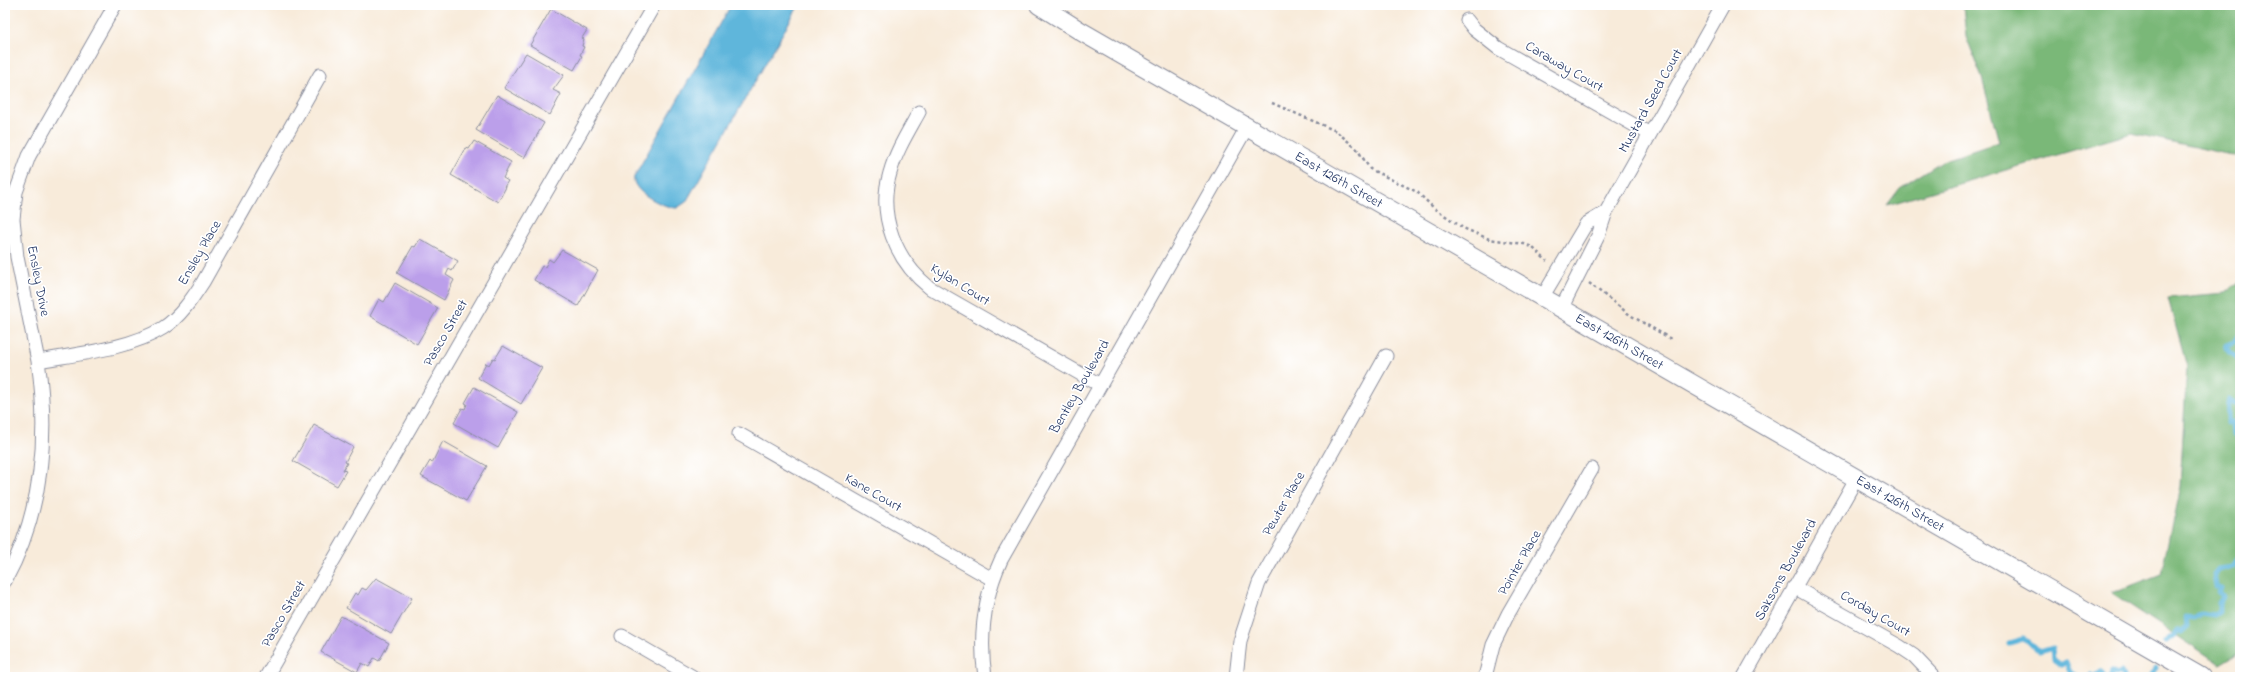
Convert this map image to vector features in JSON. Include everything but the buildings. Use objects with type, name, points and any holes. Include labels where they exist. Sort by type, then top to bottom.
[{"type":"main road","name":"East 126th Street","points":[[1039,5],[1247,127],[1543,296],[2201,677]]},
{"type":"street","name":"Ensley Drive","points":[[5,581],[26,532],[42,462],[43,415],[38,361],[16,257],[13,219],[16,192],[29,156],[116,5]]},
{"type":"street","name":"Pasco Street","points":[[266,677],[654,5]]},
{"type":"street","name":"Mustard Seed Court","points":[[1562,307],[1598,236],[1606,212],[1723,5]]},
{"type":"street","name":"Caraway Court","points":[[1467,20],[1484,38],[1498,48],[1650,134]]},
{"type":"street","name":"Ensley Place","points":[[38,361],[111,347],[138,340],[164,327],[181,312],[203,282],[320,75]]},
{"type":"street","name":"Kylan Court","points":[[919,112],[898,150],[887,184],[886,212],[890,231],[904,260],[920,279],[930,288],[1100,385]]},
{"type":"street","name":"Bentley Boulevard","points":[[985,677],[982,657],[982,631],[992,579],[1001,560],[1247,127]]},
{"type":"street","name":"Mustard Seed Court","points":[[1543,296],[1586,224],[1606,212]]},
{"type":"street","name":"Pewter Place","points":[[1236,677],[1240,641],[1259,583],[1386,356]]},
{"type":"street","name":"Kane Court","points":[[739,434],[992,579]]},
{"type":"street","name":"Pointer Place","points":[[1485,677],[1493,644],[1508,614],[1592,469]]},
{"type":"street","name":"Saksons Boulevard","points":[[1744,677],[1856,478]]},
{"type":"street","name":"Corday Court","points":[[1794,587],[1900,646],[1914,656],[1934,677]]},
{"type":"street","points":[[622,636],[693,677]]},
{"type":"path","points":[[1272,104],[1336,131],[1357,149],[1370,169],[1417,192],[1434,208],[1463,228],[1489,238],[1532,247],[1548,261]]},
{"type":"path","points":[[1585,281],[1591,284],[1630,316],[1671,339]]},
{"type":"green space","points":[[1963,5],[2240,5],[2240,157],[2132,133],[1887,205],[1900,188],[1942,161],[1999,142],[1982,78],[1966,37]]},
{"type":"green space","points":[[2240,281],[2240,653],[2220,665],[2112,593],[2161,574],[2180,487],[2187,367],[2168,298],[2225,293]]},
{"type":"water","points":[[731,5],[799,5],[686,202],[677,208],[665,205],[643,193],[634,183],[634,177]]},
{"type":"waterway","points":[[2240,334],[2235,342],[2226,345],[2229,352],[2240,362]]},
{"type":"waterway","points":[[2240,402],[2235,404],[2229,399],[2228,402],[2228,423],[2232,423],[2233,435],[2240,435]]},
{"type":"waterway","points":[[2165,642],[2174,635],[2177,629],[2180,632],[2187,626],[2186,617],[2194,618],[2201,613],[2214,615],[2219,612],[2219,603],[2223,597],[2219,593],[2221,588],[2216,586],[2214,574],[2218,569],[2233,567],[2240,557]]},
{"type":"waterway","points":[[2009,643],[2023,639],[2029,642],[2039,652],[2052,648],[2053,659],[2061,665],[2066,662],[2070,672],[2078,677]]},
{"type":"waterway","points":[[2151,677],[2155,668]]},
{"type":"waterway","points":[[2111,677],[2112,671],[2116,674],[2121,672],[2123,677]]},
{"type":"waterway","points":[[2095,677],[2101,672],[2104,677]]},
{"type":"waterway","points":[[2088,677],[2091,674],[2094,677]]}]
